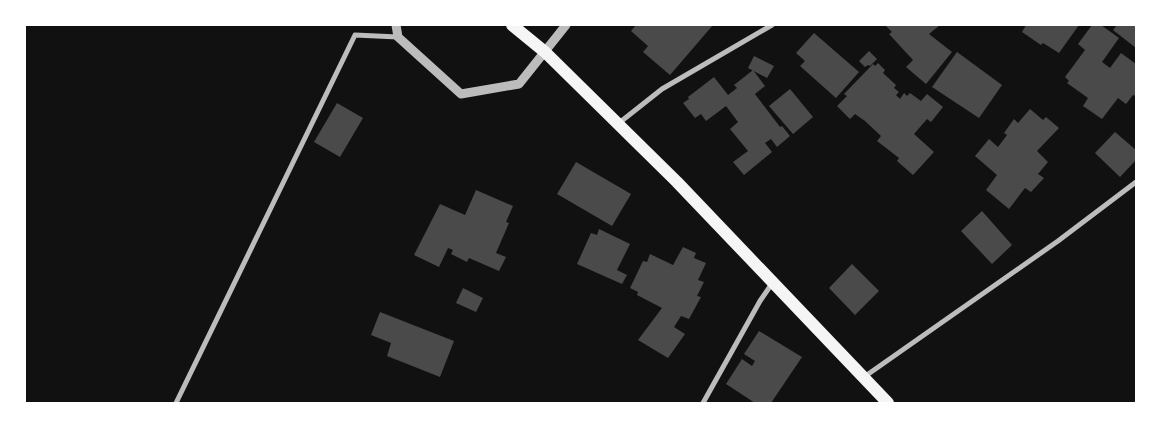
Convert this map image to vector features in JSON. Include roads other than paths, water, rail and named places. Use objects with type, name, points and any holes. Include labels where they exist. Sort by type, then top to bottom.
[{"type":"main road","points":[[512,25],[545,52],[677,182],[888,403]]},
{"type":"street","points":[[396,25],[398,37],[460,94],[519,84],[545,52],[561,27]]},
{"type":"street","points":[[618,124],[662,89],[772,25]]},
{"type":"street","points":[[176,403],[355,35],[398,37]]},
{"type":"street","points":[[864,377],[1058,241],[1136,182]]},
{"type":"street","points":[[703,403],[760,301],[773,282]]}]
